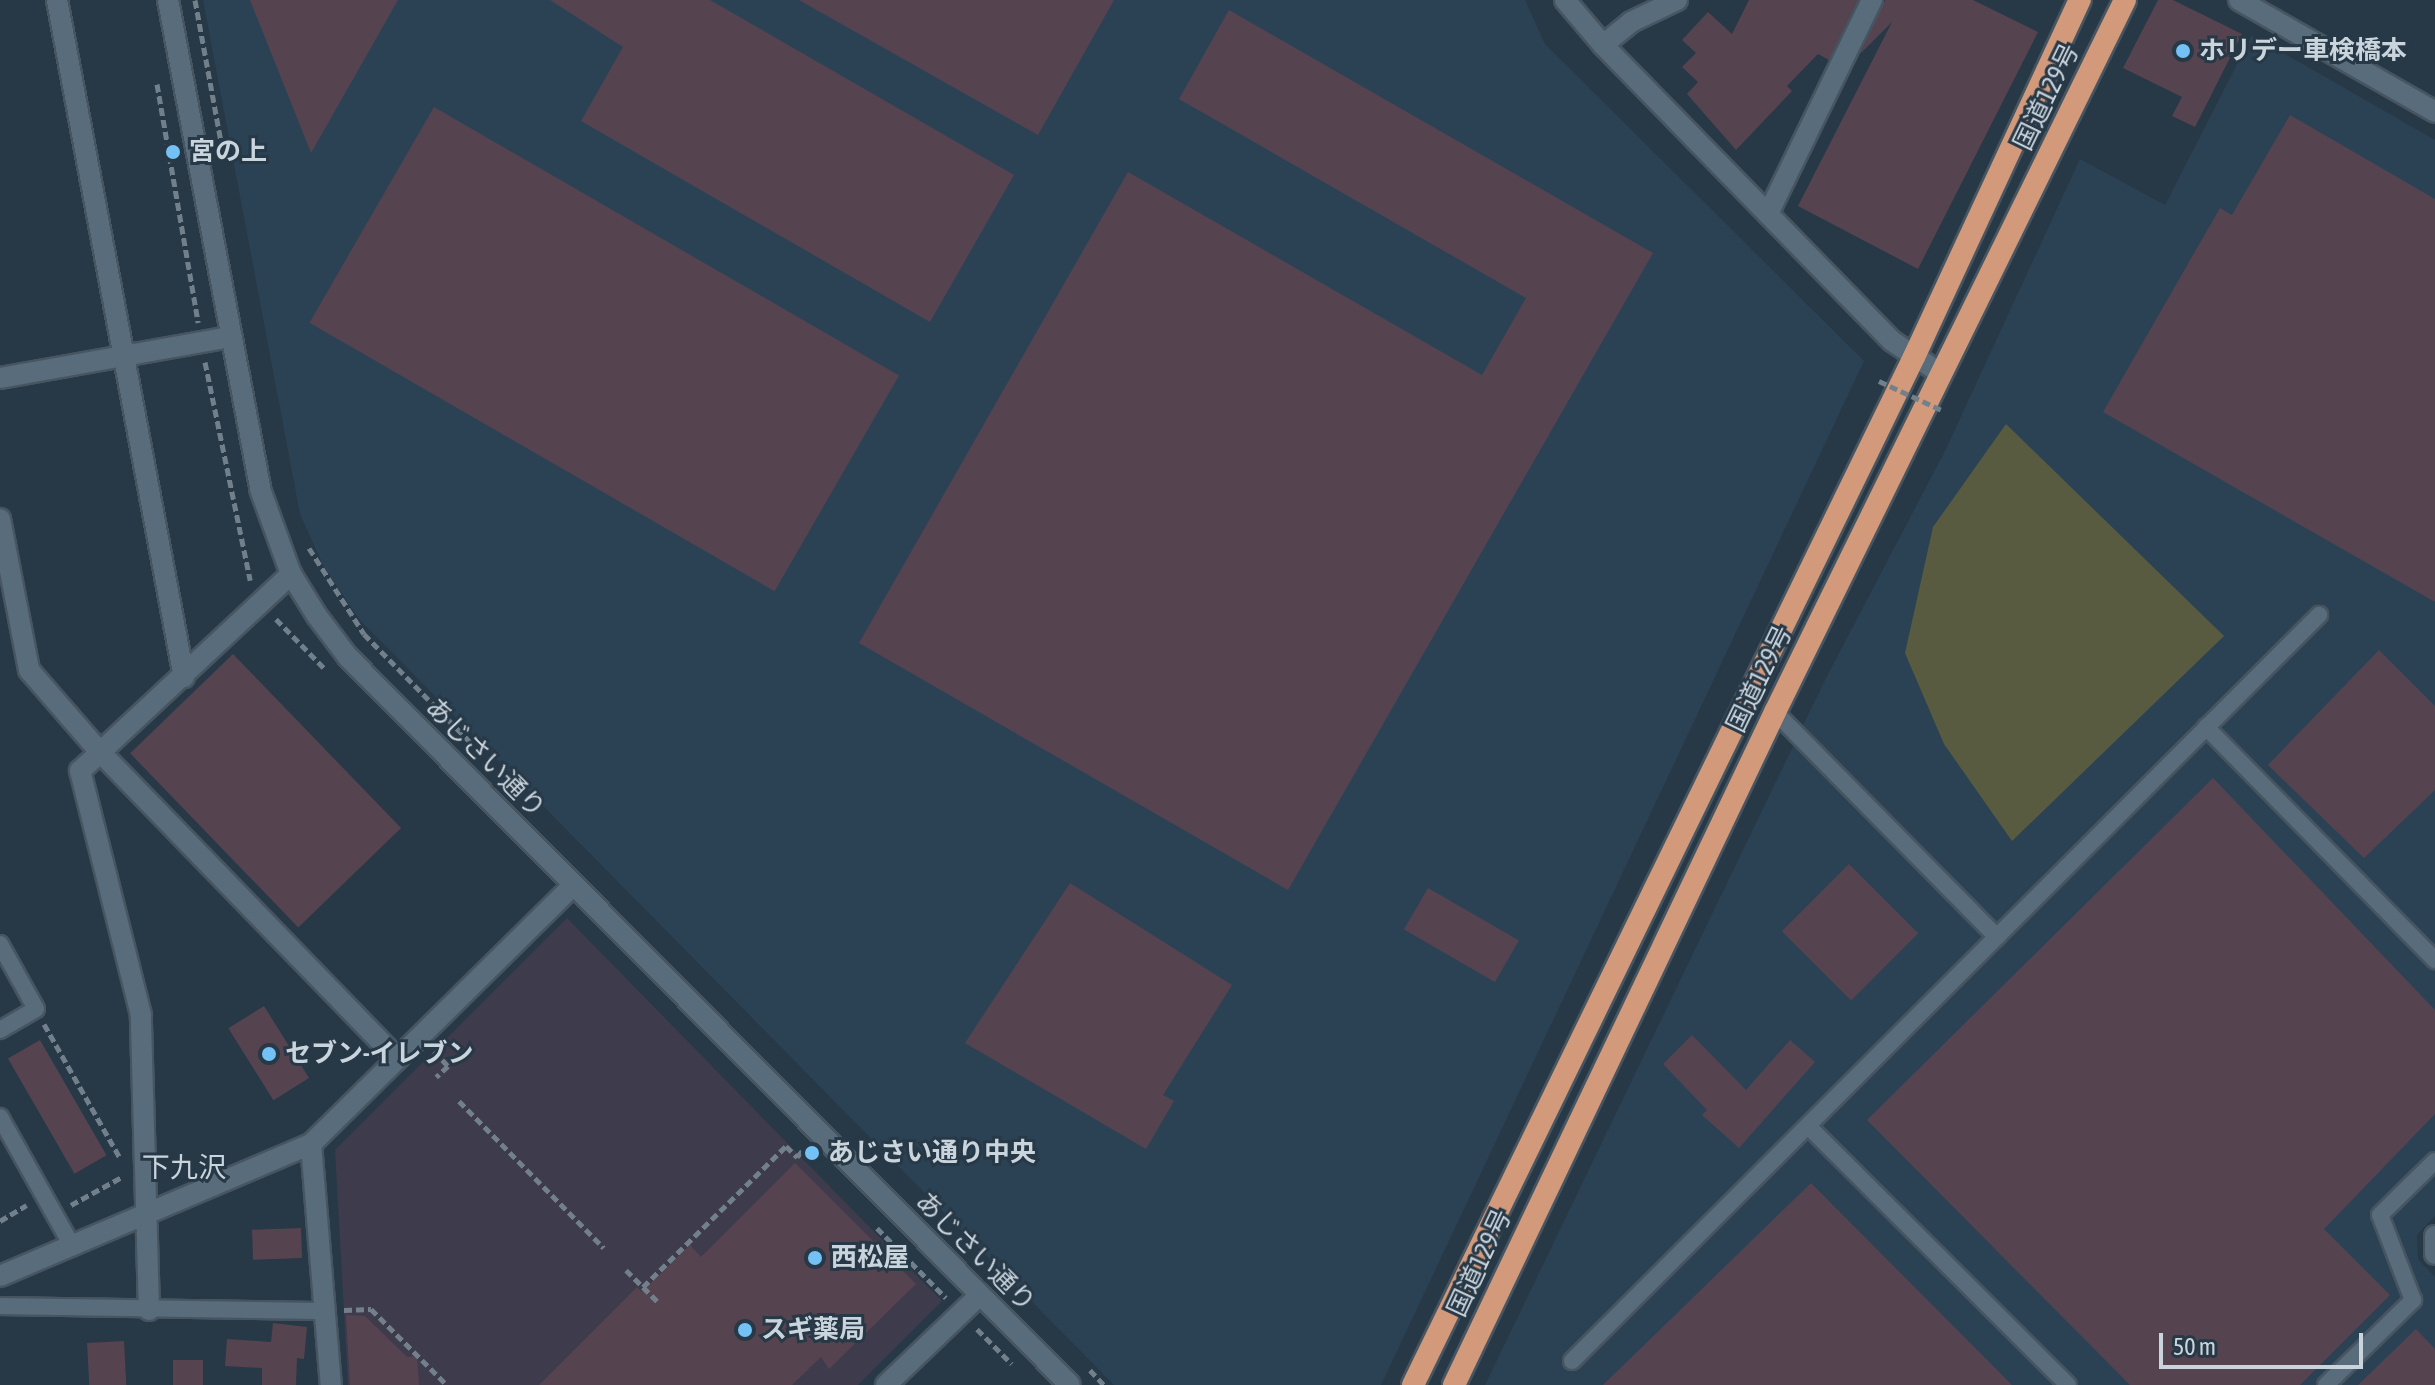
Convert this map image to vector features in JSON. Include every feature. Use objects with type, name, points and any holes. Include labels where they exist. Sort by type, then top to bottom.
[{"type":"highway","name":"国道129号","points":[[1413,1385],[1914,357],[2080,0]]},
{"type":"highway","name":"国道129号","points":[[1454,1385],[1775,712],[2125,0]]},
{"type":"street","points":[[57,0],[184,677]]},
{"type":"street","name":"あじさい通り","points":[[168,0],[260,489],[291,574],[348,657],[1070,1385]]},
{"type":"street","points":[[1565,0],[1603,45],[1768,214],[1914,357],[1940,373]]},
{"type":"street","points":[[1603,45],[1631,22],[1677,0]]},
{"type":"street","points":[[1768,214],[1872,0]]},
{"type":"street","points":[[2239,0],[2435,112]]},
{"type":"street","points":[[0,378],[230,337]]},
{"type":"street","points":[[0,519],[29,670],[101,753],[398,1059]]},
{"type":"street","points":[[149,1310],[141,1015],[81,783],[84,763],[101,753],[291,574]]},
{"type":"street","points":[[0,1276],[311,1144],[574,885]]},
{"type":"street","points":[[311,1144],[336,1311],[331,1385]]},
{"type":"street","points":[[2435,1236],[2435,1254]]},
{"type":"street","points":[[886,1385],[980,1295]]},
{"type":"lane","points":[[1572,1361],[1810,1128],[2319,615]]},
{"type":"lane","points":[[1775,712],[1997,937]]},
{"type":"lane","points":[[2206,727],[2435,960]]},
{"type":"lane","points":[[0,944],[36,1009],[0,1030]]},
{"type":"lane","points":[[0,1117],[72,1246]]},
{"type":"lane","points":[[1810,1128],[2068,1385]]},
{"type":"lane","points":[[2326,1385],[2413,1300],[2380,1215],[2435,1161]]},
{"type":"lane","points":[[0,1306],[336,1311]]},
{"type":"path","points":[[195,0],[224,157]]},
{"type":"path","points":[[156,77],[199,327]]},
{"type":"path","points":[[204,358],[252,589]]},
{"type":"path","points":[[1879,381],[1944,411]]},
{"type":"path","points":[[303,536],[364,634],[482,755]]},
{"type":"path","points":[[36,1009],[120,1157],[117,1180]]},
{"type":"path","points":[[419,1059],[432,1047],[448,1066],[436,1077]]},
{"type":"path","points":[[459,1101],[604,1248]]},
{"type":"path","points":[[643,1287],[786,1146],[797,1157],[802,1151]]},
{"type":"path","points":[[56,1213],[146,1164]]},
{"type":"path","points":[[0,1221],[45,1194]]},
{"type":"path","points":[[626,1270],[657,1301]]},
{"type":"path","points":[[336,1311],[371,1309],[447,1385]]},
{"type":"path","points":[[970,1322],[1023,1375]]},
{"type":"path","points":[[1082,1362],[1104,1385]]},
{"type":"shaded area","points":[[203,0],[1525,0],[1545,44],[1864,361],[1381,1385],[1114,1385],[359,619],[324,567],[300,514]]},
{"type":"shaded area","points":[[2252,35],[2435,140],[2435,1216],[2417,1235],[2418,1259],[2435,1277],[2435,1385],[1485,1385],[1825,680],[1946,449],[2080,159],[2165,205]]},
{"type":"shaded area","points":[[567,918],[942,1301],[858,1385],[348,1385],[335,1150]]},
{"type":"green space","points":[[2006,424],[2224,636],[2012,841],[1944,744],[1905,653],[1933,527]]},
{"type":"building","points":[[250,0],[398,0],[311,153]]},
{"type":"building","points":[[550,0],[710,0],[1014,175],[930,322],[581,121],[623,47]]},
{"type":"building","points":[[799,0],[1114,0],[1038,135]]},
{"type":"building","points":[[1749,0],[1858,0],[1829,60],[1818,54],[1787,86],[1792,91],[1736,150],[1687,94],[1698,82],[1682,67],[1696,53],[1682,40],[1708,12],[1732,34]]},
{"type":"building","points":[[1885,0],[1973,0],[2038,32],[1918,269],[1798,206],[1892,22],[1860,54]]},
{"type":"building","name":"ホリデー車検橋本","points":[[2158,0],[2173,0],[2242,34],[2195,127],[2172,116],[2182,97],[2123,68]]},
{"type":"building","points":[[1229,10],[1653,253],[1288,890],[859,643],[1128,172],[1482,375],[1526,298],[1179,99]]},
{"type":"building","points":[[434,107],[899,375],[775,591],[310,323]]},
{"type":"building","points":[[2290,115],[2435,199],[2435,602],[2103,412],[2220,208],[2232,215]]},
{"type":"building","points":[[2379,650],[2435,706],[2435,790],[2364,858],[2268,765]]},
{"type":"building","points":[[233,654],[401,828],[298,927],[130,753]]},
{"type":"building","points":[[2213,778],[2435,1010],[2435,1114],[2324,1229],[2390,1295],[2300,1385],[2130,1385],[1867,1120]]},
{"type":"building","points":[[1849,864],[1918,933],[1851,1000],[1782,931]]},
{"type":"building","points":[[1070,883],[1232,985],[1163,1095],[1174,1101],[1146,1149],[965,1043]]},
{"type":"building","points":[[1428,888],[1519,941],[1495,982],[1404,930]]},
{"type":"building","name":"セブン-イレブン","points":[[264,1006],[309,1078],[273,1100],[228,1028]]},
{"type":"building","points":[[1692,1035],[1746,1090],[1790,1040],[1815,1062],[1739,1148],[1702,1115],[1707,1110],[1663,1064]]},
{"type":"building","points":[[40,1040],[106,1155],[74,1174],[8,1058]]},
{"type":"building","points":[[795,1163],[916,1284],[829,1369],[821,1357],[792,1385],[539,1385],[637,1287],[642,1292],[690,1245],[701,1257]]},
{"type":"building","points":[[1811,1183],[2012,1385],[1603,1385]]},
{"type":"building","points":[[301,1228],[302,1258],[253,1260],[252,1230]]},
{"type":"building","points":[[346,1315],[365,1316],[407,1357],[417,1356],[419,1385],[350,1385]]},
{"type":"building","points":[[273,1323],[307,1327],[304,1359],[297,1358],[296,1385],[262,1385],[262,1368],[225,1366],[227,1339],[271,1342]]},
{"type":"building","points":[[2416,1329],[2435,1349],[2435,1385],[2358,1385]]},
{"type":"building","points":[[124,1341],[126,1385],[89,1385],[87,1343]]},
{"type":"building","points":[[173,1360],[203,1360],[203,1385],[173,1385]]},
{"type":"place","name":"ホリデー車検橋本","points":[[2183,51]]},
{"type":"place","name":"宮の上","points":[[173,152]]},
{"type":"place","name":"セブン-イレブン","points":[[269,1054]]},
{"type":"place","name":"あじさい通り中央","points":[[812,1153]]},
{"type":"place","name":"西松屋","points":[[815,1258]]},
{"type":"place","name":"スギ薬局","points":[[745,1330]]},
{"type":"district","name":"下九沢","points":[[184,1167]]}]
